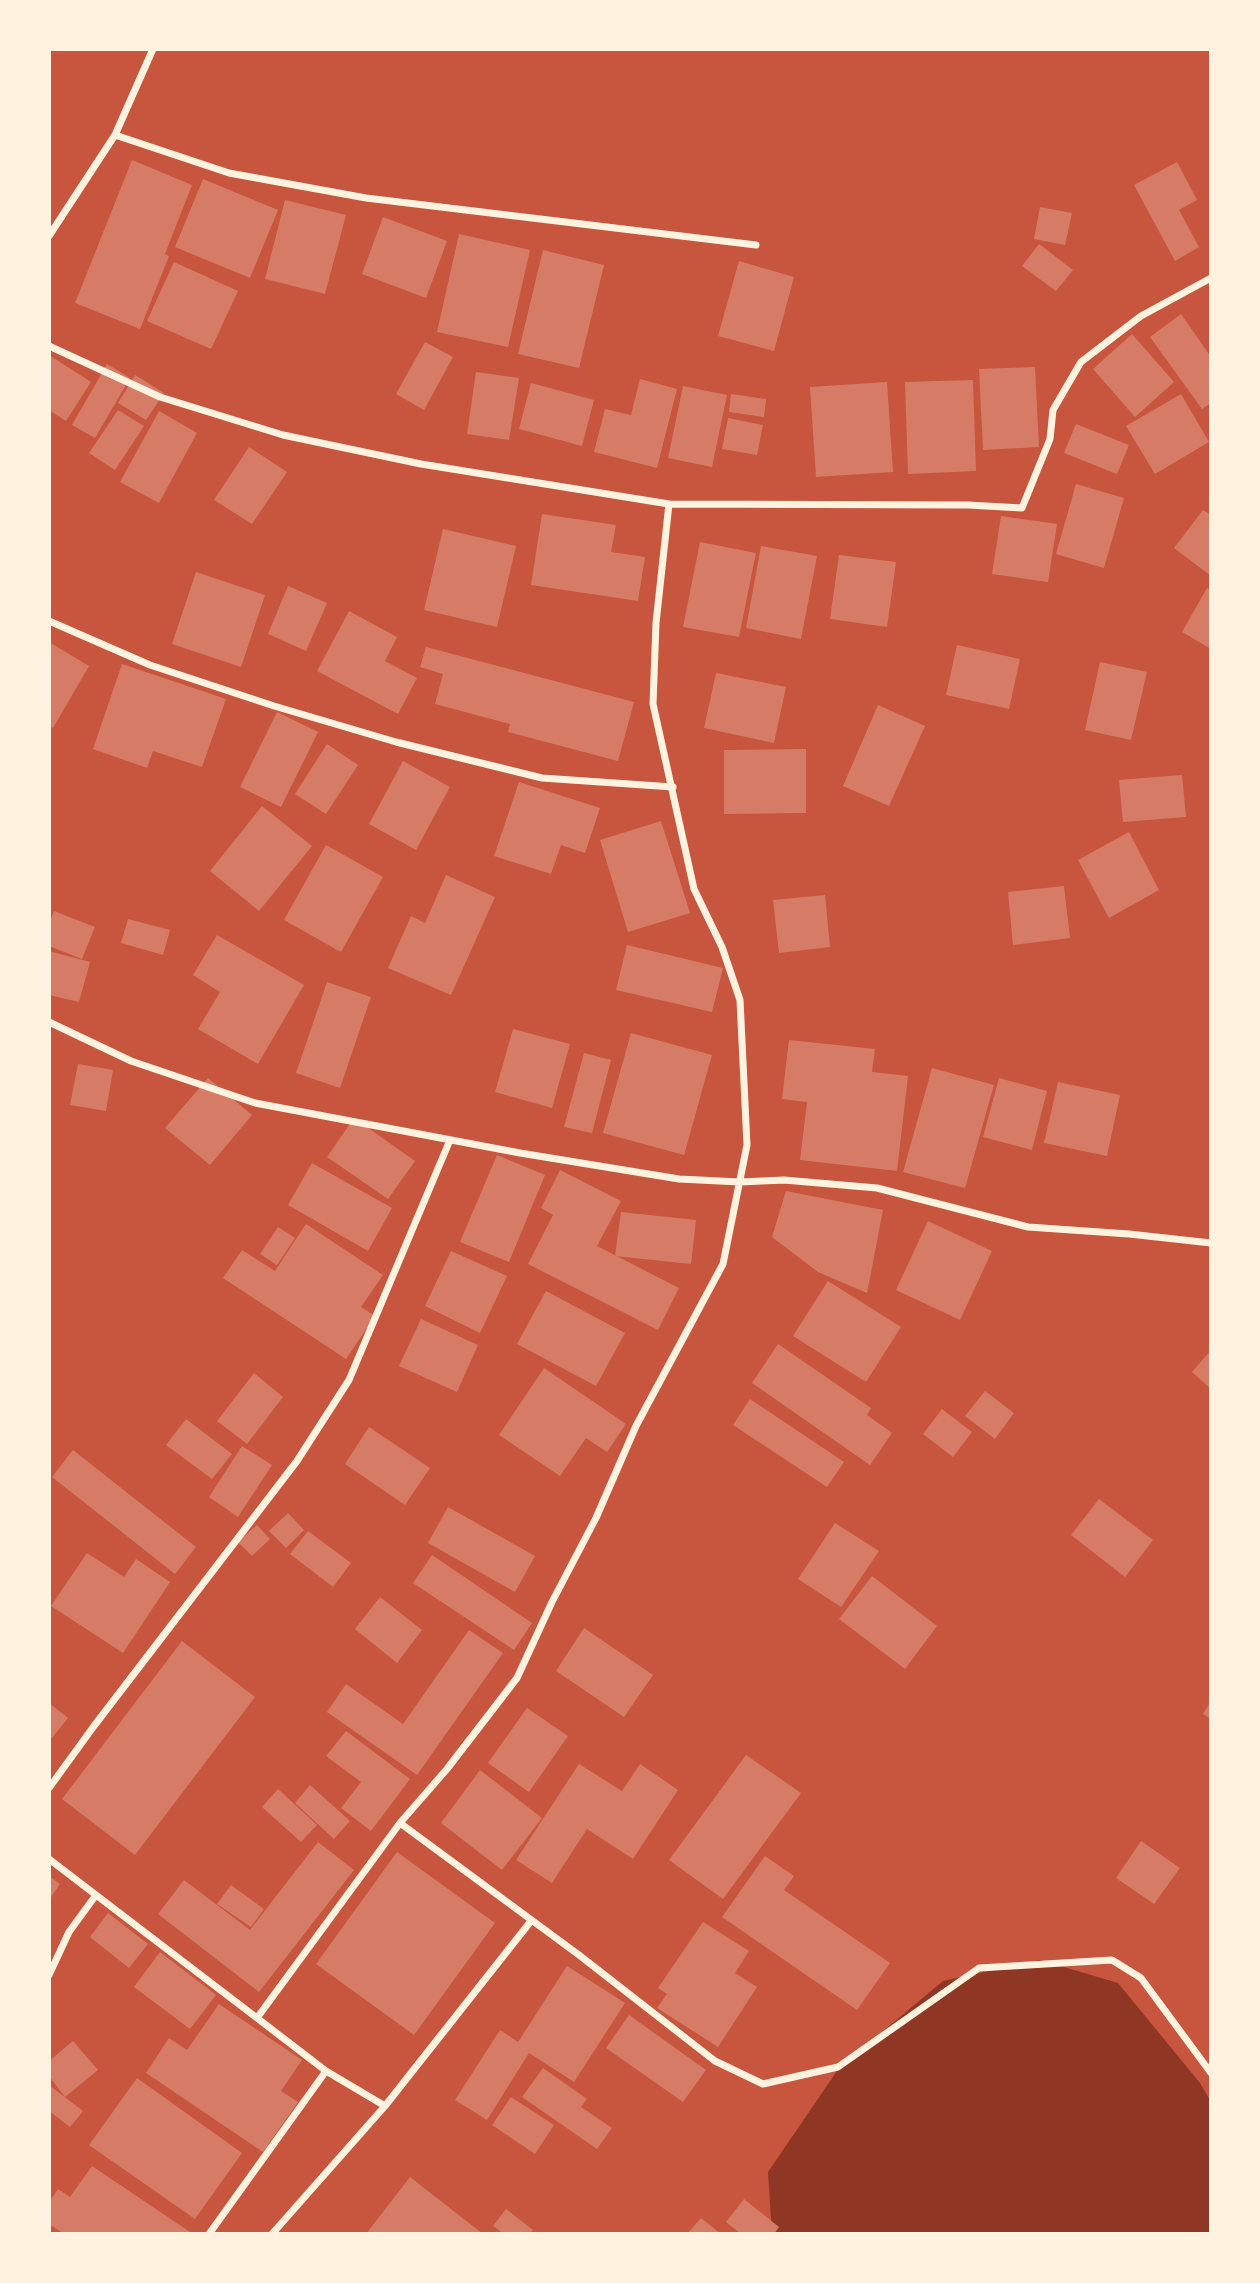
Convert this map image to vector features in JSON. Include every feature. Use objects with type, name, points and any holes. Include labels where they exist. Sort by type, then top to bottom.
[{"type":"street","points":[[49,236],[115,135],[153,49]]},
{"type":"street","points":[[115,135],[229,173],[366,198],[756,245]]},
{"type":"street","points":[[49,346],[160,397],[283,435],[421,464],[669,504],[968,505],[1021,508],[1050,439],[1053,410],[1081,362],[1141,316],[1211,278]]},
{"type":"street","points":[[257,2018],[400,1823],[447,1769],[517,1678],[552,1602],[596,1518],[636,1426],[723,1264],[747,1145],[740,1000],[722,947],[694,889],[653,704],[656,623],[669,504]]},
{"type":"street","points":[[49,621],[150,666],[396,742],[542,778],[673,787]]},
{"type":"street","points":[[49,1022],[131,1061],[255,1103],[520,1153],[680,1179],[740,1182],[784,1180],[877,1188],[1028,1227],[1211,1243]]},
{"type":"street","points":[[49,1788],[297,1461],[348,1380],[450,1140]]},
{"type":"street","points":[[400,1823],[579,1955],[715,2061],[763,2084],[838,2067],[979,1968],[1112,1960],[1142,1978],[1211,2073]]},
{"type":"street","points":[[49,1859],[326,2071],[385,2106]]},
{"type":"street","points":[[49,1975],[69,1932],[96,1895]]},
{"type":"street","points":[[272,2234],[385,2106],[531,1921]]},
{"type":"street","points":[[209,2234],[326,2071]]},
{"type":"shaded area","points":[[1040,1960],[1118,1983],[1200,2083],[1211,2102],[1211,2234],[772,2234],[768,2172],[839,2068],[943,1981]]},
{"type":"building","points":[[132,160],[192,185],[165,254],[169,256],[140,329],[75,303]]},
{"type":"building","points":[[1177,162],[1197,200],[1179,210],[1199,247],[1175,261],[1134,185]]},
{"type":"building","points":[[203,179],[278,210],[250,278],[175,247]]},
{"type":"building","points":[[285,200],[346,215],[325,294],[265,279]]},
{"type":"building","points":[[1040,207],[1072,213],[1065,245],[1034,239]]},
{"type":"building","points":[[383,217],[447,241],[426,298],[362,274]]},
{"type":"building","points":[[459,234],[530,250],[508,347],[437,332]]},
{"type":"building","points":[[1039,244],[1073,270],[1056,291],[1022,266]]},
{"type":"building","points":[[543,250],[604,265],[579,368],[518,354]]},
{"type":"building","points":[[739,261],[794,277],[774,351],[718,336]]},
{"type":"building","points":[[174,262],[238,291],[211,349],[147,321]]},
{"type":"building","points":[[1181,314],[1211,357],[1211,403],[1202,409],[1150,337]]},
{"type":"building","points":[[1132,334],[1174,382],[1135,417],[1093,369]]},
{"type":"building","points":[[425,342],[453,357],[424,410],[396,394]]},
{"type":"building","points":[[49,355],[91,382],[66,421],[49,410]]},
{"type":"building","points":[[107,364],[130,378],[95,438],[72,425]]},
{"type":"building","points":[[1035,367],[1039,447],[983,450],[979,369]]},
{"type":"building","points":[[476,372],[519,378],[509,440],[467,434]]},
{"type":"building","points":[[135,375],[164,393],[146,420],[118,403]]},
{"type":"building","points":[[640,379],[677,389],[657,468],[594,452],[605,409],[631,415]]},
{"type":"building","points":[[973,380],[976,471],[908,474],[905,382]]},
{"type":"building","points":[[887,382],[893,472],[816,477],[810,387]]},
{"type":"building","points":[[531,383],[594,400],[582,446],[519,429]]},
{"type":"building","points":[[683,386],[727,395],[712,467],[668,458]]},
{"type":"building","points":[[731,394],[766,399],[764,417],[729,412]]},
{"type":"building","points":[[1181,394],[1209,442],[1155,474],[1126,426]]},
{"type":"building","points":[[118,410],[144,426],[115,470],[89,453]]},
{"type":"building","points":[[159,411],[197,433],[159,503],[120,482]]},
{"type":"building","points":[[728,418],[763,425],[757,455],[722,449]]},
{"type":"building","points":[[1076,424],[1129,445],[1117,474],[1064,453]]},
{"type":"building","points":[[249,447],[287,472],[252,524],[214,500]]},
{"type":"building","points":[[1076,484],[1124,498],[1104,568],[1056,554]]},
{"type":"building","points":[[1203,510],[1211,515],[1211,576],[1174,548]]},
{"type":"building","points":[[542,514],[616,525],[611,552],[645,557],[638,601],[531,585]]},
{"type":"building","points":[[1001,516],[1057,524],[1048,582],[992,574]]},
{"type":"building","points":[[443,529],[516,546],[497,627],[424,610]]},
{"type":"building","points":[[700,542],[756,553],[739,637],[683,627]]},
{"type":"building","points":[[761,546],[817,556],[801,639],[746,628]]},
{"type":"building","points":[[839,555],[896,562],[887,627],[830,619]]},
{"type":"building","points":[[196,572],[265,595],[241,667],[172,644]]},
{"type":"building","points":[[288,586],[327,603],[306,651],[268,634]]},
{"type":"building","points":[[1207,588],[1211,590],[1211,649],[1182,632]]},
{"type":"building","points":[[349,611],[397,637],[385,661],[417,678],[398,714],[317,671]]},
{"type":"building","points":[[49,642],[89,666],[53,728],[49,726]]},
{"type":"building","points":[[957,645],[1020,659],[1009,709],[946,695]]},
{"type":"building","points":[[426,647],[634,702],[618,761],[508,732],[510,724],[435,704],[443,674],[420,667]]},
{"type":"building","points":[[1100,662],[1147,672],[1131,740],[1085,730]]},
{"type":"building","points":[[122,664],[226,699],[202,767],[153,751],[147,768],[93,749]]},
{"type":"building","points":[[716,673],[786,687],[774,743],[704,728]]},
{"type":"building","points":[[878,705],[925,726],[889,806],[843,786]]},
{"type":"building","points":[[277,712],[318,732],[281,807],[240,787]]},
{"type":"building","points":[[327,744],[358,765],[326,814],[295,794]]},
{"type":"building","points":[[806,749],[806,813],[724,814],[724,750]]},
{"type":"building","points":[[403,761],[450,787],[416,850],[369,824]]},
{"type":"building","points":[[1182,775],[1186,817],[1123,822],[1119,780]]},
{"type":"building","points":[[519,782],[600,808],[585,853],[561,845],[551,874],[494,856]]},
{"type":"building","points":[[262,806],[312,846],[259,911],[210,871]]},
{"type":"building","points":[[661,821],[690,913],[628,932],[600,840]]},
{"type":"building","points":[[1129,832],[1159,890],[1109,918],[1078,860]]},
{"type":"building","points":[[326,845],[383,877],[341,952],[284,920]]},
{"type":"building","points":[[446,875],[495,897],[451,995],[388,968],[411,916],[425,923]]},
{"type":"building","points":[[1064,886],[1070,938],[1013,945],[1008,892]]},
{"type":"building","points":[[825,895],[830,947],[779,953],[773,900]]},
{"type":"building","points":[[54,911],[95,927],[82,959],[49,946],[49,924]]},
{"type":"building","points":[[128,919],[170,930],[163,955],[121,943]]},
{"type":"building","points":[[217,935],[304,985],[258,1064],[198,1029],[220,992],[193,975]]},
{"type":"building","points":[[627,945],[723,968],[712,1012],[616,990]]},
{"type":"building","points":[[49,951],[90,962],[79,1002],[49,995]]},
{"type":"building","points":[[327,982],[371,997],[340,1088],[296,1073]]},
{"type":"building","points":[[513,1029],[570,1044],[552,1108],[495,1092]]},
{"type":"building","points":[[631,1033],[712,1055],[684,1155],[603,1133]]},
{"type":"building","points":[[789,1040],[875,1049],[872,1072],[908,1076],[897,1171],[800,1160],[807,1102],[782,1099]]},
{"type":"building","points":[[584,1053],[611,1060],[592,1133],[564,1127]]},
{"type":"building","points":[[78,1064],[113,1070],[106,1111],[70,1105]]},
{"type":"building","points":[[932,1068],[994,1085],[965,1188],[903,1172]]},
{"type":"building","points":[[208,1078],[252,1115],[210,1165],[165,1128]]},
{"type":"building","points":[[999,1078],[1047,1091],[1032,1150],[983,1137]]},
{"type":"building","points":[[1058,1082],[1120,1095],[1107,1156],[1044,1143]]},
{"type":"building","points":[[354,1118],[415,1161],[388,1199],[327,1157]]},
{"type":"building","points":[[497,1155],[545,1175],[509,1262],[460,1242]]},
{"type":"building","points":[[312,1163],[392,1208],[368,1251],[288,1205]]},
{"type":"building","points":[[560,1170],[621,1201],[597,1246],[679,1288],[658,1330],[528,1264],[553,1215],[541,1208]]},
{"type":"building","points":[[786,1191],[883,1210],[867,1293],[818,1272],[772,1237]]},
{"type":"building","points":[[621,1212],[696,1220],[691,1264],[615,1256]]},
{"type":"building","points":[[928,1221],[992,1251],[960,1320],[896,1290]]},
{"type":"building","points":[[306,1224],[383,1275],[361,1307],[375,1316],[346,1359],[223,1278],[242,1250],[275,1271]]},
{"type":"building","points":[[278,1227],[295,1238],[277,1265],[260,1254]]},
{"type":"building","points":[[451,1251],[507,1276],[480,1333],[425,1306]]},
{"type":"building","points":[[828,1281],[901,1327],[866,1382],[793,1336]]},
{"type":"building","points":[[546,1291],[625,1333],[596,1386],[517,1344]]},
{"type":"building","points":[[421,1319],[478,1345],[457,1392],[399,1366]]},
{"type":"building","points":[[778,1344],[871,1408],[867,1415],[892,1433],[870,1465],[752,1383]]},
{"type":"building","points":[[1211,1350],[1211,1389],[1192,1372]]},
{"type":"building","points":[[544,1368],[626,1424],[607,1452],[586,1438],[560,1476],[499,1435]]},
{"type":"building","points":[[254,1373],[283,1397],[247,1444],[217,1421]]},
{"type":"building","points":[[985,1391],[1014,1413],[995,1439],[965,1416]]},
{"type":"building","points":[[750,1399],[844,1462],[827,1487],[733,1425]]},
{"type":"building","points":[[942,1409],[972,1432],[953,1457],[923,1434]]},
{"type":"building","points":[[186,1419],[232,1454],[212,1479],[166,1445]]},
{"type":"building","points":[[369,1427],[430,1468],[405,1505],[345,1464]]},
{"type":"building","points":[[242,1446],[272,1465],[238,1517],[209,1497]]},
{"type":"building","points":[[73,1450],[196,1547],[175,1574],[52,1477]]},
{"type":"building","points":[[1099,1499],[1153,1540],[1125,1577],[1071,1535]]},
{"type":"building","points":[[448,1507],[535,1556],[515,1592],[428,1543]]},
{"type":"building","points":[[288,1513],[304,1530],[286,1548],[269,1531]]},
{"type":"building","points":[[835,1523],[879,1551],[841,1607],[798,1579]]},
{"type":"building","points":[[257,1525],[270,1539],[252,1556],[238,1542]]},
{"type":"building","points":[[308,1531],[351,1563],[333,1587],[290,1554]]},
{"type":"building","points":[[87,1553],[124,1577],[136,1559],[170,1582],[123,1653],[51,1606]]},
{"type":"building","points":[[432,1555],[532,1623],[514,1650],[413,1583]]},
{"type":"building","points":[[872,1576],[937,1626],[905,1669],[839,1619]]},
{"type":"building","points":[[380,1597],[422,1630],[397,1663],[355,1629]]},
{"type":"building","points":[[584,1628],[653,1675],[624,1717],[556,1671]]},
{"type":"building","points":[[469,1630],[503,1653],[417,1775],[327,1712],[346,1684],[403,1724]]},
{"type":"building","points":[[182,1641],[255,1697],[135,1855],[62,1799]]},
{"type":"building","points":[[1211,1701],[1211,1719],[1203,1714]]},
{"type":"building","points":[[49,1703],[68,1718],[52,1738],[49,1736]]},
{"type":"building","points":[[527,1708],[568,1736],[529,1792],[488,1763]]},
{"type":"building","points":[[346,1731],[410,1779],[371,1831],[341,1808],[361,1782],[326,1756]]},
{"type":"building","points":[[746,1755],[801,1793],[723,1899],[669,1860]]},
{"type":"building","points":[[579,1764],[622,1791],[640,1764],[678,1790],[633,1859],[587,1829],[552,1883],[516,1860]]},
{"type":"building","points":[[480,1770],[542,1818],[502,1870],[441,1823]]},
{"type":"building","points":[[310,1785],[350,1821],[334,1839],[295,1803]]},
{"type":"building","points":[[278,1789],[317,1825],[301,1842],[262,1807]]},
{"type":"building","points":[[1141,1841],[1180,1868],[1154,1904],[1116,1878]]},
{"type":"building","points":[[318,1842],[354,1870],[259,1992],[158,1914],[184,1880],[250,1930]]},
{"type":"building","points":[[397,1852],[495,1923],[414,2035],[316,1964]]},
{"type":"building","points":[[765,1856],[794,1876],[784,1890],[890,1963],[857,2010],[722,1917]]},
{"type":"building","points":[[49,1876],[60,1884],[49,1900]]},
{"type":"building","points":[[231,1885],[264,1909],[251,1927],[217,1904]]},
{"type":"building","points":[[108,1913],[148,1944],[129,1968],[90,1937]]},
{"type":"building","points":[[703,1922],[749,1951],[735,1973],[757,1987],[718,2047],[657,2008],[667,1994],[658,1988]]},
{"type":"building","points":[[160,1952],[216,1995],[190,2029],[134,1987]]},
{"type":"building","points":[[567,1966],[625,2003],[574,2082],[529,2053],[487,2120],[455,2100],[500,2030],[518,2042]]},
{"type":"building","points":[[219,2004],[302,2060],[281,2091],[298,2102],[263,2152],[146,2073],[169,2038],[187,2050]]},
{"type":"building","points":[[629,2015],[706,2070],[683,2102],[606,2048]]},
{"type":"building","points":[[73,2041],[98,2070],[65,2097],[49,2076],[49,2061]]},
{"type":"building","points":[[543,2068],[587,2099],[581,2107],[612,2128],[597,2149],[522,2097]]},
{"type":"building","points":[[137,2078],[242,2153],[195,2219],[89,2145]]},
{"type":"building","points":[[49,2085],[83,2111],[70,2127],[49,2111]]},
{"type":"building","points":[[511,2097],[554,2125],[535,2154],[492,2125]]},
{"type":"building","points":[[92,2166],[190,2232],[64,2234],[49,2224],[49,2202],[58,2189],[70,2197]]},
{"type":"building","points":[[410,2177],[483,2234],[366,2234]]},
{"type":"building","points":[[744,2199],[779,2227],[774,2234],[741,2234],[726,2222]]},
{"type":"building","points":[[506,2209],[533,2230],[530,2234],[504,2234],[493,2226]]},
{"type":"building","points":[[701,2218],[721,2234],[687,2234]]}]
